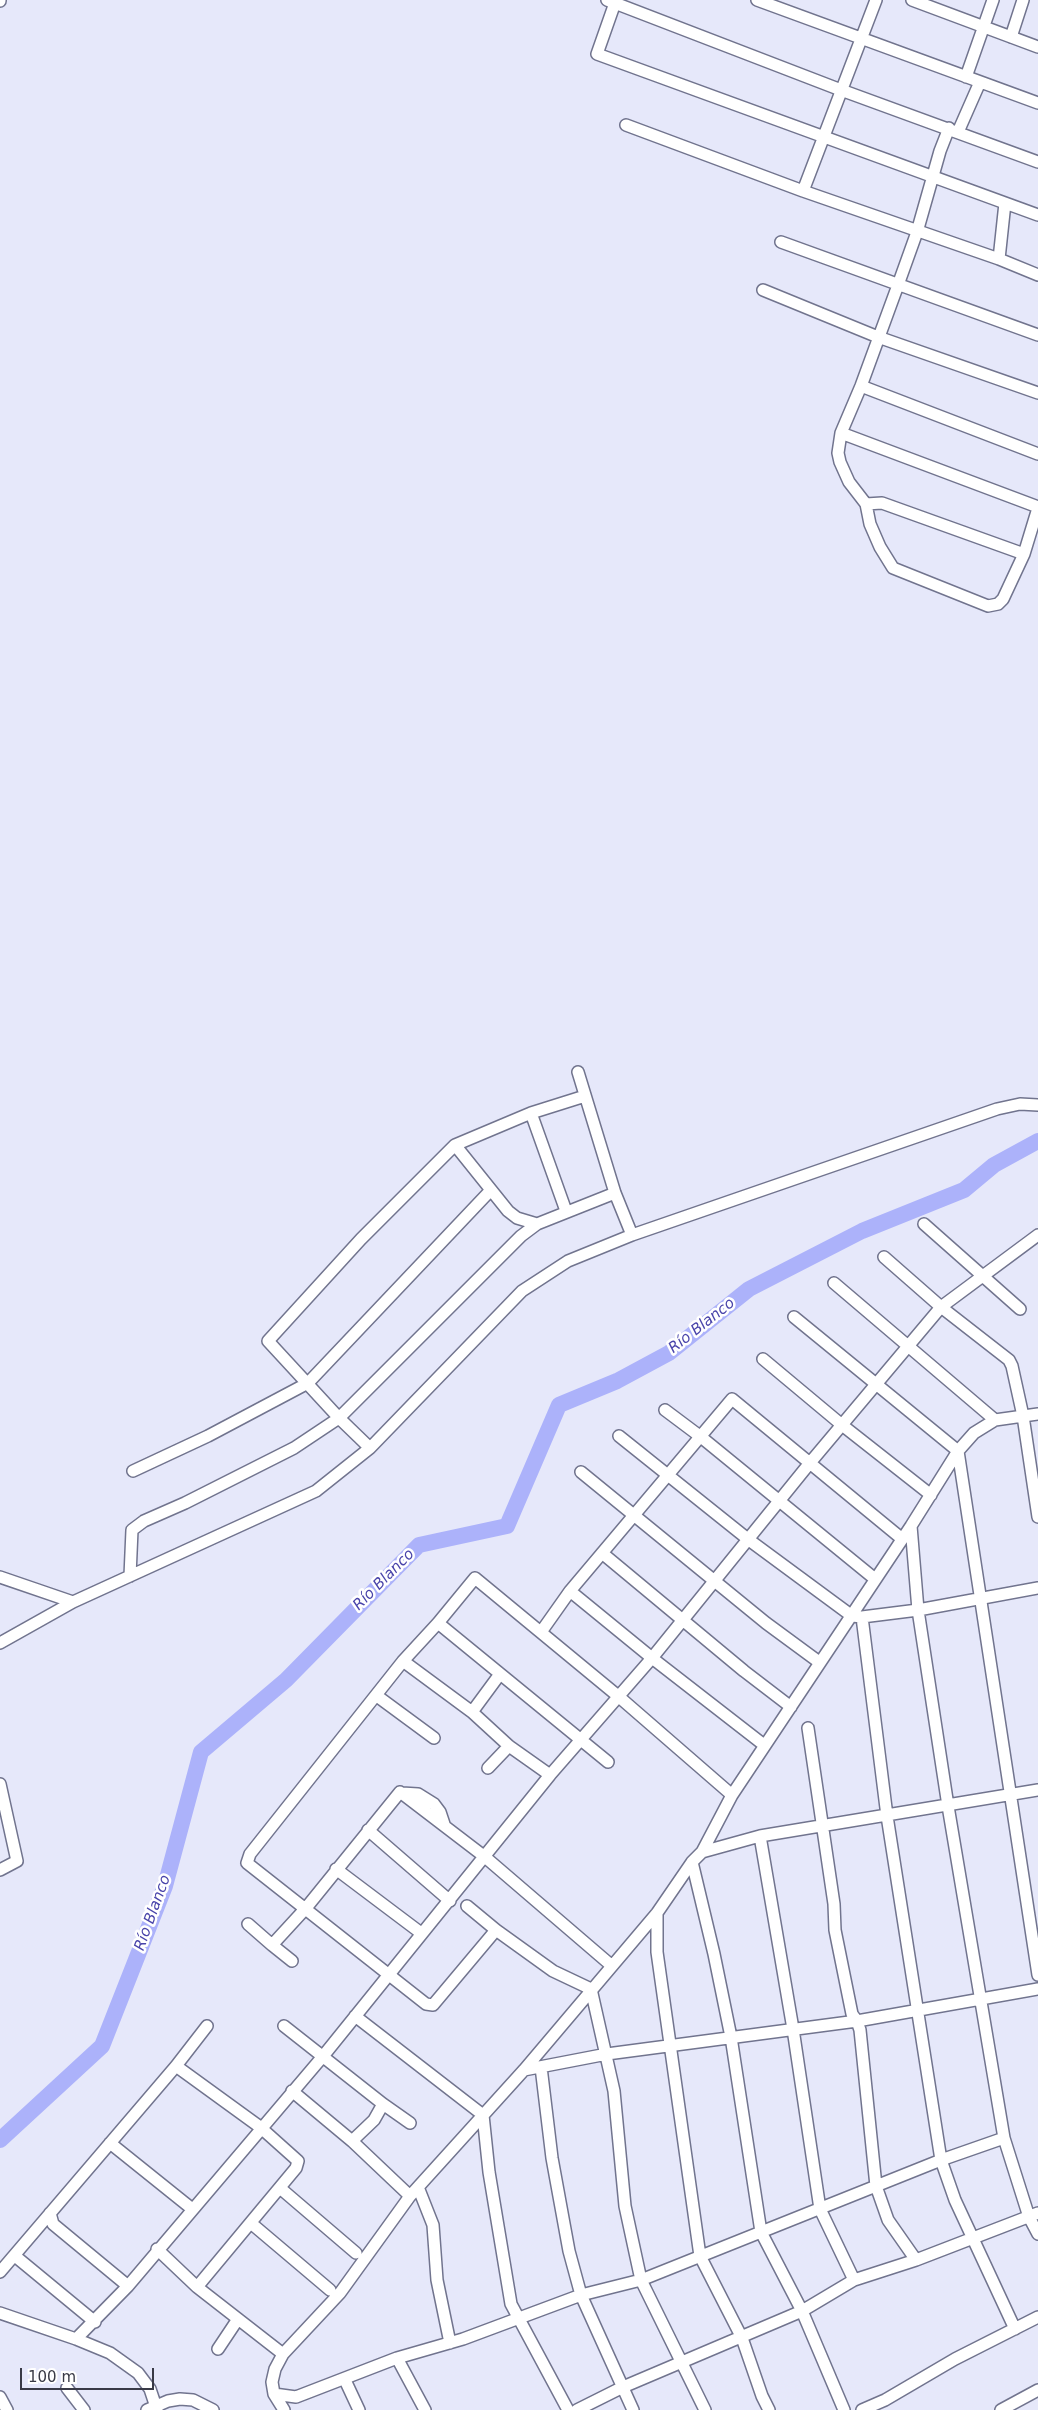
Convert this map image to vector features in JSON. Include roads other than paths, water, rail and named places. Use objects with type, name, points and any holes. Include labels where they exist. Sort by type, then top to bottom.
[{"type":"street","points":[[757,0],[1038,103]]},
{"type":"street","points":[[803,191],[876,0]]},
{"type":"street","points":[[912,0],[1038,47]]},
{"type":"street","points":[[966,77],[993,0]]},
{"type":"street","points":[[1011,37],[1023,0]]},
{"type":"street","points":[[1038,162],[841,90],[613,1],[597,54],[823,136],[932,178],[1038,215]]},
{"type":"street","points":[[841,432],[1038,507],[1024,554],[1003,599],[998,604],[988,606],[893,568],[880,547],[870,524],[866,504],[849,482],[838,453],[841,432],[861,386],[917,232],[932,178],[953,130],[980,82]]},
{"type":"street","points":[[626,125],[1038,275]]},
{"type":"street","points":[[998,259],[1005,203]]},
{"type":"street","points":[[781,242],[1038,335]]},
{"type":"street","points":[[763,290],[878,337],[1038,393]]},
{"type":"street","points":[[861,386],[1038,454]]},
{"type":"street","points":[[866,504],[882,503],[1024,554]]},
{"type":"street","points":[[578,1072],[614,1193],[632,1235]]},
{"type":"street","points":[[370,1448],[339,1418],[268,1342],[361,1239],[455,1145],[531,1113],[585,1096]]},
{"type":"street","points":[[0,1643],[73,1602],[316,1491],[370,1448],[522,1291],[568,1261],[632,1235],[997,1109],[1020,1104],[1038,1105]]},
{"type":"street","points":[[531,1113],[566,1211]]},
{"type":"street","points":[[455,1145],[490,1191],[517,1218],[537,1224]]},
{"type":"street","points":[[133,1472],[208,1436],[308,1383],[490,1191]]},
{"type":"street","points":[[130,1576],[132,1530],[144,1521],[185,1503],[294,1448],[339,1418],[521,1236],[537,1224],[614,1193]]},
{"type":"street","points":[[924,1224],[1020,1308]]},
{"type":"street","points":[[76,2339],[95,2322],[128,2286],[191,2208],[324,2055],[550,1776],[684,1620],[809,1464],[941,1307],[1038,1235]]},
{"type":"street","points":[[884,1257],[941,1307],[1009,1360],[1023,1416],[1038,1517]]},
{"type":"street","points":[[834,1283],[995,1420]]},
{"type":"street","points":[[794,1317],[958,1451],[982,1598],[1038,1975]]},
{"type":"street","points":[[764,1359],[842,1425],[931,1495]]},
{"type":"street","points":[[541,1632],[570,1591],[732,1399],[901,1538]]},
{"type":"street","points":[[665,1410],[701,1436],[779,1503],[875,1579]]},
{"type":"street","points":[[284,2410],[274,2394],[272,2382],[275,2369],[283,2354],[340,2293],[414,2192],[524,2070],[591,1989],[657,1914],[692,1862],[702,1852],[732,1796],[819,1662],[857,1616],[875,1579],[901,1538],[912,1526],[958,1451],[974,1433],[995,1420],[1038,1414]]},
{"type":"street","points":[[619,1436],[749,1540],[857,1616],[918,1610],[1038,1588]]},
{"type":"street","points":[[582,1472],[714,1581],[819,1662]]},
{"type":"street","points":[[912,1526],[918,1610],[948,1806],[1004,2138],[1034,2215],[1038,2234]]},
{"type":"street","points":[[602,1552],[744,1671],[791,1706]]},
{"type":"street","points":[[0,1577],[73,1602]]},
{"type":"street","points":[[496,1930],[433,2005],[426,2004],[248,1863],[250,1854],[403,1661],[438,1624],[475,1578],[618,1696],[732,1796]]},
{"type":"street","points":[[570,1591],[764,1745]]},
{"type":"street","points":[[857,1616],[916,2011],[941,2160],[955,2200],[1015,2329]]},
{"type":"street","points":[[438,1624],[608,1762]]},
{"type":"street","points":[[403,1661],[472,1712],[509,1746],[550,1776]]},
{"type":"street","points":[[472,1712],[500,1674]]},
{"type":"street","points":[[377,1696],[434,1738]]},
{"type":"street","points":[[808,1728],[834,1904],[835,1930],[852,2014],[857,2021],[876,2186],[888,2220],[916,2260]]},
{"type":"street","points":[[488,1768],[509,1746]]},
{"type":"street","points":[[0,1784],[17,1861]]},
{"type":"street","points":[[702,1852],[760,1836],[1038,1790]]},
{"type":"street","points":[[272,1945],[306,1908],[400,1792],[485,1857],[612,1966]]},
{"type":"street","points":[[0,1824],[17,1861]]},
{"type":"street","points":[[368,1830],[450,1901]]},
{"type":"street","points":[[760,1836],[793,2029],[820,2209],[854,2280]]},
{"type":"street","points":[[0,1870],[17,1861]]},
{"type":"street","points":[[692,1862],[731,2037],[761,2232],[802,2311],[844,2410]]},
{"type":"street","points":[[336,1869],[421,1933]]},
{"type":"street","points":[[467,1906],[496,1930],[553,1970],[591,1989]]},
{"type":"street","points":[[657,1914],[657,1938],[670,2046],[700,2256],[742,2338],[762,2396],[769,2410]]},
{"type":"street","points":[[248,1924],[292,1961]]},
{"type":"street","points":[[642,1930],[657,1938]]},
{"type":"street","points":[[591,1989],[614,2091],[625,2206],[641,2280],[705,2410]]},
{"type":"street","points":[[524,2070],[606,2054],[857,2021],[1038,1989]]},
{"type":"street","points":[[355,2016],[483,2115],[489,2172],[508,2290],[518,2320],[568,2410]]},
{"type":"street","points":[[0,2272],[176,2066],[206,2026]]},
{"type":"street","points":[[284,2026],[410,2123]]},
{"type":"street","points":[[176,2066],[260,2127],[298,2161],[296,2168],[252,2224],[197,2287]]},
{"type":"street","points":[[541,2067],[552,2158],[581,2296],[633,2410]]},
{"type":"street","points":[[292,2091],[414,2192],[433,2224],[437,2280],[450,2343]]},
{"type":"street","points":[[352,2141],[374,2120],[383,2104]]},
{"type":"street","points":[[274,2394],[296,2398],[397,2358],[450,2343],[581,2296],[641,2280],[941,2160],[1004,2138]]},
{"type":"street","points":[[110,2143],[191,2208]]},
{"type":"street","points":[[280,2188],[356,2253]]},
{"type":"street","points":[[50,2213],[53,2224],[128,2286]]},
{"type":"street","points":[[577,2410],[623,2387],[802,2311],[854,2280],[916,2260],[972,2237],[1034,2215]]},
{"type":"street","points":[[252,2224],[330,2290]]},
{"type":"street","points":[[157,2249],[197,2287],[283,2354]]},
{"type":"street","points":[[15,2256],[95,2322]]},
{"type":"street","points":[[0,2313],[76,2339],[110,2353],[138,2373],[150,2389],[153,2408],[180,2399],[193,2400],[213,2410]]},
{"type":"street","points":[[862,2410],[888,2405],[955,2359],[1038,2317]]},
{"type":"street","points":[[218,2349],[238,2319]]},
{"type":"street","points":[[397,2358],[426,2410]]},
{"type":"street","points":[[345,2380],[359,2410]]},
{"type":"street","points":[[66,2388],[84,2410]]},
{"type":"street","points":[[1001,2410],[1038,2390]]},
{"type":"street","points":[[0,2396],[7,2410]]},
{"type":"waterway","name":"Río Blanco","points":[[0,2140],[102,2046],[165,1886],[201,1752],[286,1680],[419,1545],[507,1526],[559,1405],[617,1381],[669,1353],[749,1289],[862,1231],[964,1190],[994,1165],[1038,1141]]}]
